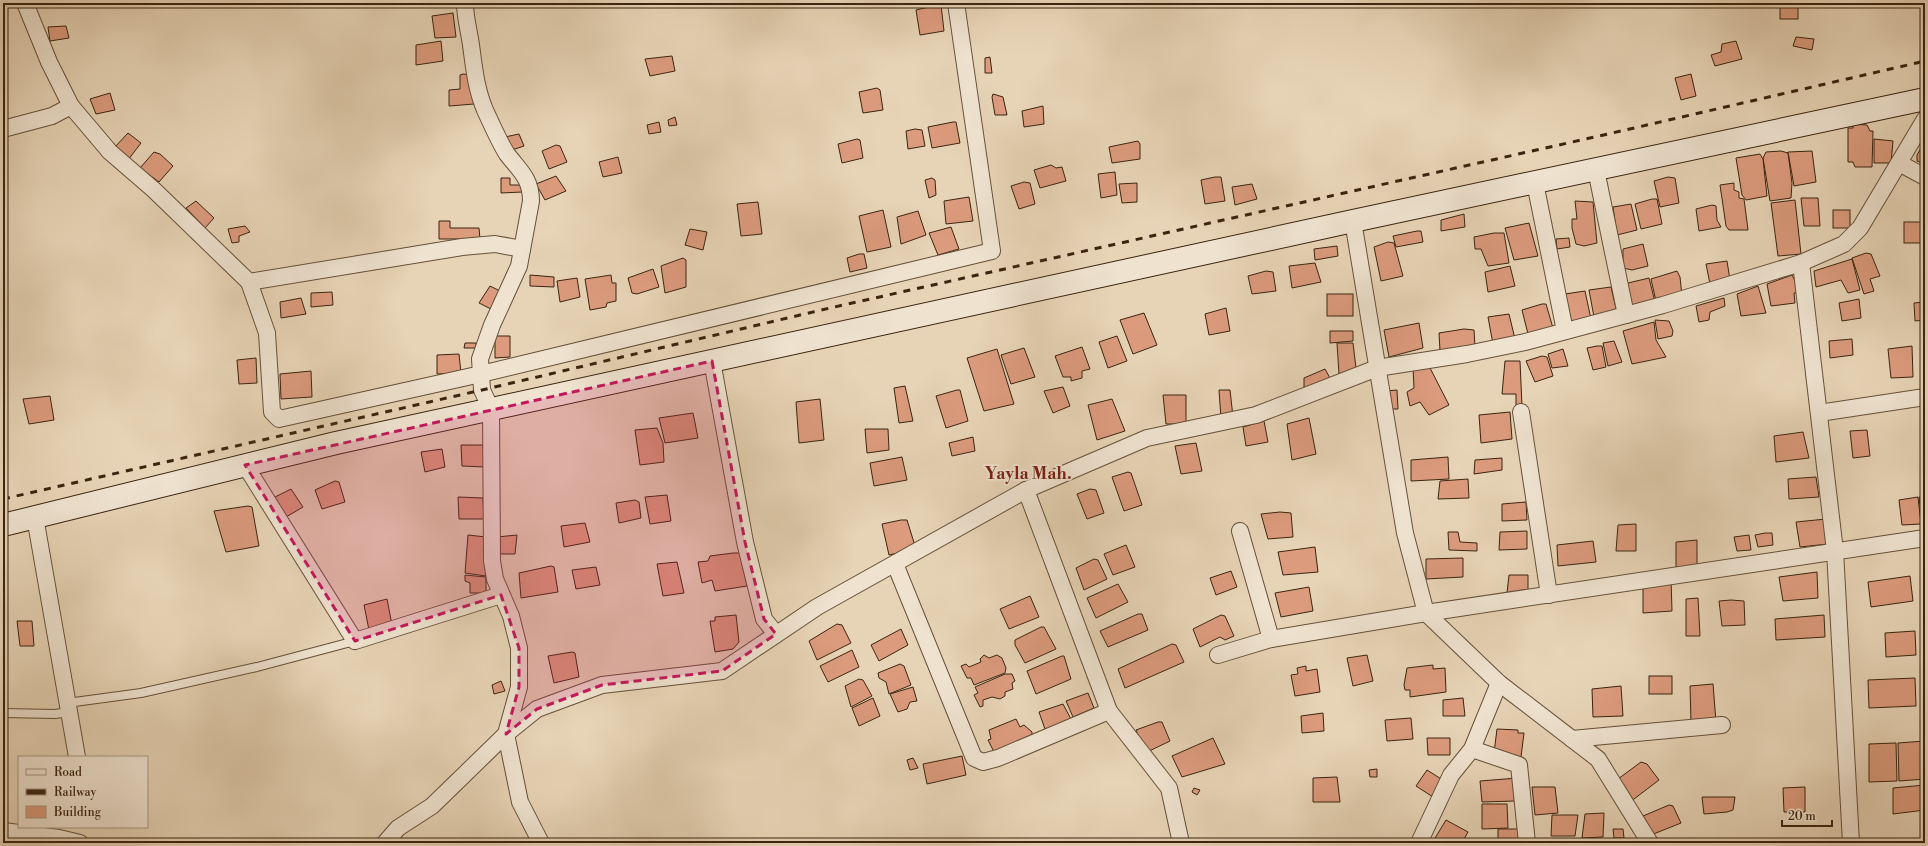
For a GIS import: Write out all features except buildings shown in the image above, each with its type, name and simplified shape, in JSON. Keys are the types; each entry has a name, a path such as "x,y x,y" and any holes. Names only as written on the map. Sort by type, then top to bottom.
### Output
{"street":[{"path":"25,3 49,62 71,106 110,152 154,190 249,282 267,332 272,412 279,419 481,374 992,250 956,3"},
{"path":"465,3 465,18 471,43 477,85 485,110 507,153 519,167 531,191 531,201 518,266 492,325 480,359 482,390 491,410 492,561 495,578 511,616 519,648 519,687 506,734 520,802 541,843"},
{"path":"3,525 336,443 1353,221 1925,100"},
{"path":"3,129 52,116 71,106"},
{"path":"385,843 398,828 432,806 506,734 537,709 602,685 722,671 817,607 1026,490 1147,438 1256,414 1377,368 1467,354 1525,342 1626,315 1801,263 1844,244 1860,228 1925,119"},
{"path":"1898,164 1925,177"},
{"path":"1596,170 1626,315"},
{"path":"1535,182 1565,331"},
{"path":"1353,221 1405,533 1426,613 1499,683 1598,759 1650,843"},
{"path":"249,282 462,247 495,244 522,249"},
{"path":"1801,263 1835,551 1851,843"},
{"path":"712,360 745,542 764,619 776,634"},
{"path":"1819,413 1925,397"},
{"path":"1521,412 1549,595"},
{"path":"245,465 355,641 501,595"},
{"path":"1026,490 1109,711 1170,788 1181,843"},
{"path":"35,517 77,756"},
{"path":"1240,531 1271,639"},
{"path":"1218,656 1271,639 1426,613 1925,538"},
{"path":"896,564 974,758 983,762 998,758 1109,711"},
{"path":"1419,843 1451,775 1472,749 1499,683"},
{"path":"1572,739 1722,725"},
{"path":"1472,749 1518,765 1527,843"},
{"path":"3,831 63,836 80,843"}],"lane":[{"path":"3,713 55,714 68,707 141,693 257,667 355,641"}],"highlighted area":[{"path":"712,361 745,542 764,619 776,634 722,671 602,685 537,709 506,734 519,687 519,648 501,595 355,641 245,465"}],"railway":[{"path":"3,499 482,390 830,308 1608,134 1925,61"}],"district":[{"name":"Yayla Mah.","path":"1028,474"}]}
